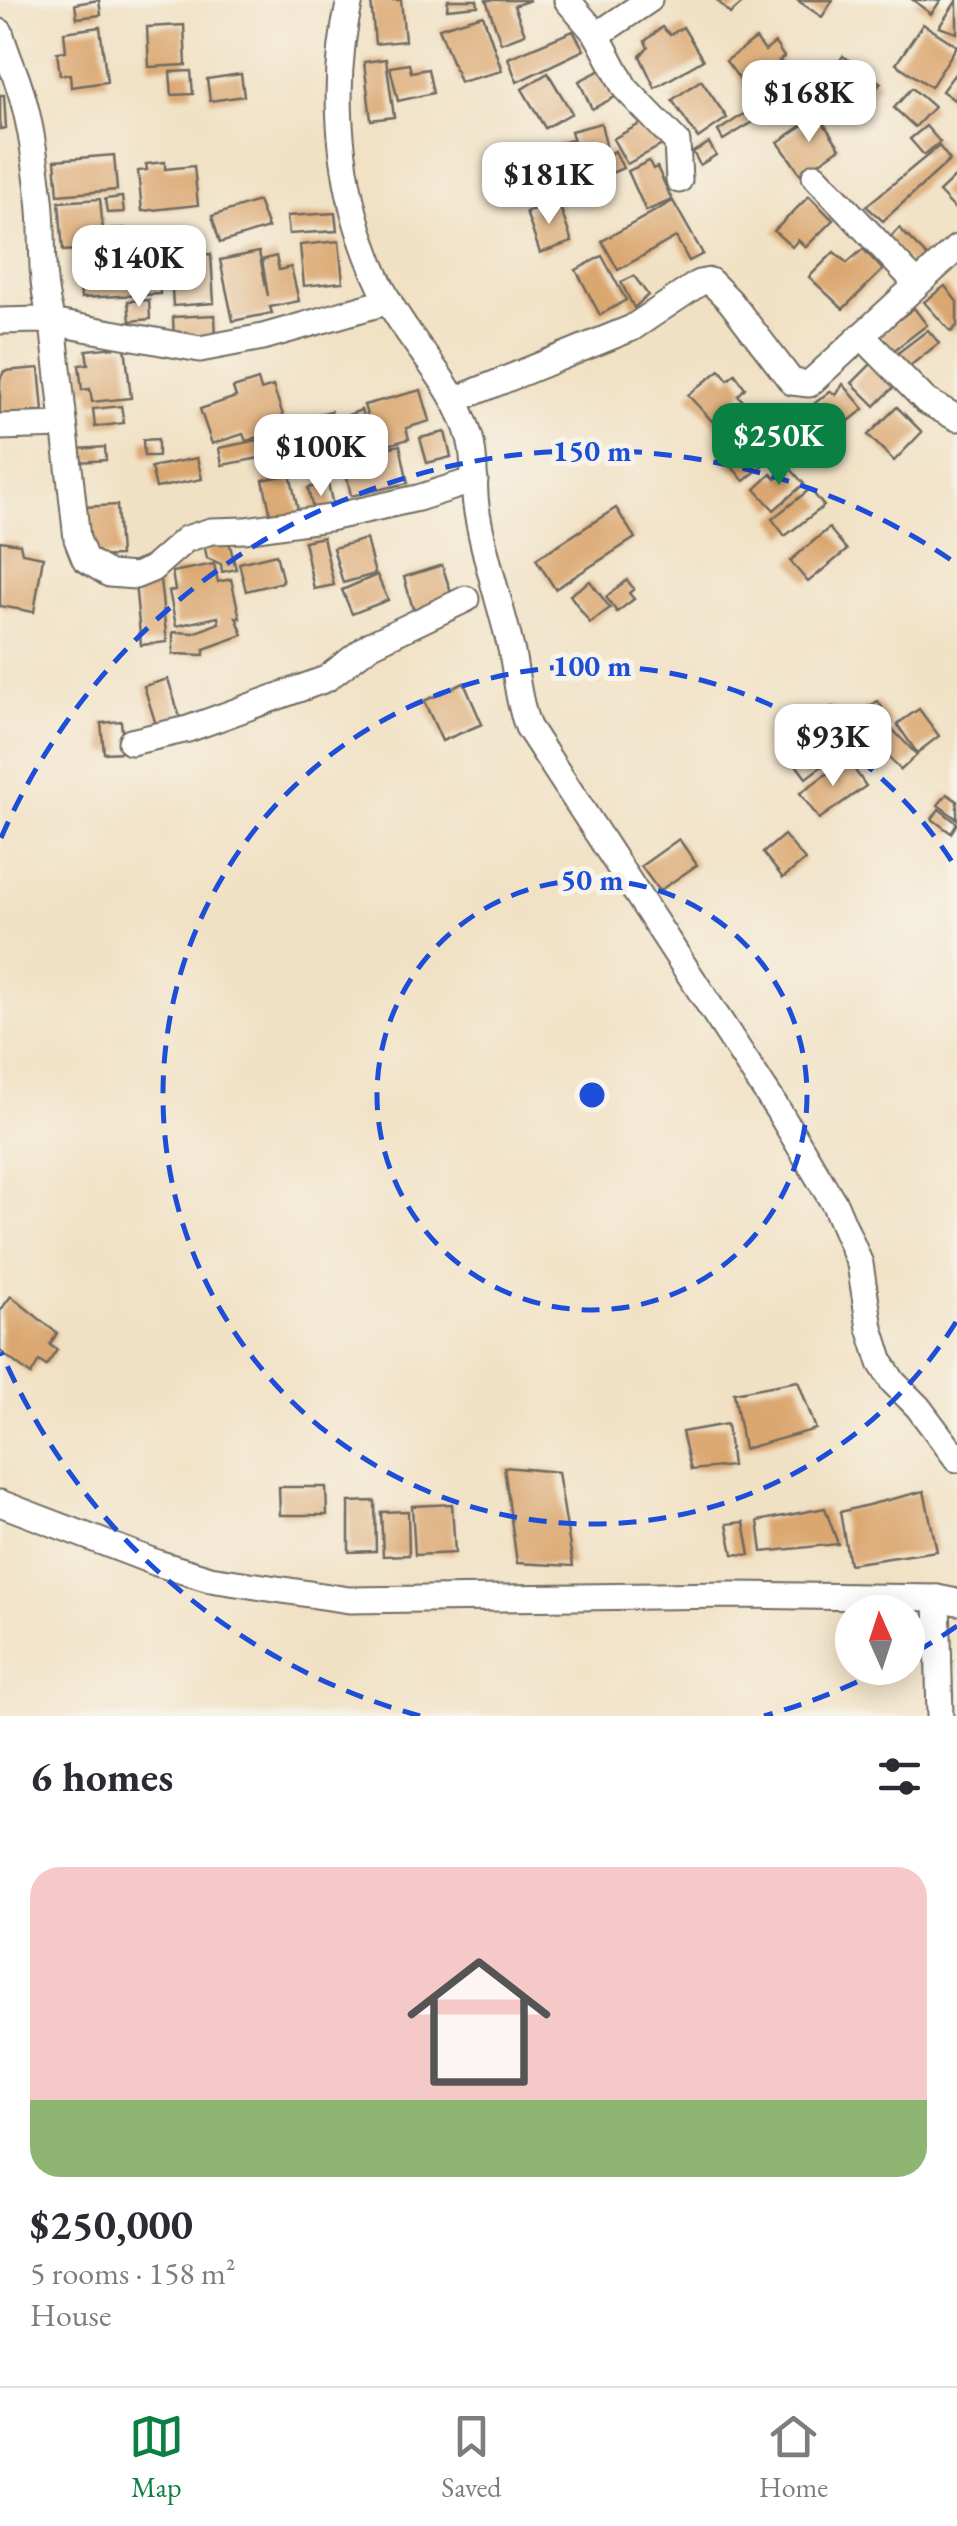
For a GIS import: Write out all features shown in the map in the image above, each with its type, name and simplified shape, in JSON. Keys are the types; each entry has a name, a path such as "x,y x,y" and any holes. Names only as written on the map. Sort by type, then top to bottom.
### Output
{"street":[{"path":"350,0 341,37 340,112 350,201 389,301 454,400 470,440 483,537 528,727 778,1110 835,1206 860,1264 870,1328 881,1363 957,1459"},
{"path":"567,0 597,35 625,88 677,142 679,180"},
{"path":"597,35 649,0"},
{"path":"0,32 22,97 34,156 42,216 43,288 53,323 77,539 85,559 109,574 135,576 152,568 186,539 211,531 329,518 418,498 474,480"},
{"path":"815,176 918,284"},
{"path":"454,400 632,328 704,282 714,285 730,300 792,382 802,386 817,379 957,248"},
{"path":"0,321 53,323 200,349 263,337 389,301"},
{"path":"862,336 926,401 957,418"},
{"path":"0,427 63,426"},
{"path":"131,742 188,729 326,679 370,644 466,599"},
{"path":"0,1502 157,1563 210,1579 348,1600 733,1595 947,1600 940,1716"}],"building":[{"path":"99,0 101,15 77,18 75,4"},
{"path":"371,0 401,0 405,41 375,44"},
{"path":"448,0 477,0 478,6 447,9"},
{"path":"486,0 530,0 514,6 525,34 501,43"},
{"path":"717,0 746,0 730,14"},
{"path":"797,0 833,0 822,17"},
{"path":"913,0 941,0 931,14"},
{"path":"957,0 957,33 939,27"},
{"path":"483,15 502,71 460,82 439,28"},
{"path":"923,24 957,46 931,87 896,64"},
{"path":"184,25 186,65 149,67 147,27"},
{"path":"100,27 107,82 71,87 70,74 60,75 57,52 66,51 64,32"},
{"path":"662,27 670,35 683,27 703,60 655,88 640,56 648,48 645,41"},
{"path":"573,31 584,50 517,82 508,58"},
{"path":"756,39 765,51 775,43 784,57 779,61 786,66 782,75 788,84 759,105 726,61"},
{"path":"843,56 881,83 862,104 826,80"},
{"path":"386,59 394,117 371,120 364,62"},
{"path":"409,64 411,72 428,69 433,93 398,101 390,67"},
{"path":"601,70 615,97 592,109 579,81"},
{"path":"191,71 193,94 172,95 170,72"},
{"path":"957,71 957,102 942,91"},
{"path":"548,73 572,113 545,128 522,89"},
{"path":"241,74 244,96 210,101 207,79"},
{"path":"701,80 727,118 698,138 672,100"},
{"path":"825,87 848,107 840,116 825,103 814,116 801,106 816,89 820,92"},
{"path":"912,88 934,107 915,127 894,108"},
{"path":"0,95 4,95 6,128 0,129"},
{"path":"747,112 753,122 723,140 718,131"},
{"path":"818,115 840,148 801,175 778,142"},
{"path":"649,119 664,144 627,164 613,139"},
{"path":"601,123 606,145 577,152 571,131"},
{"path":"926,126 940,142 924,155 910,139"},
{"path":"572,140 579,172 556,178 548,146"},
{"path":"709,143 716,155 700,165 693,152"},
{"path":"939,146 950,160 883,221 866,206"},
{"path":"615,151 623,168 595,180 588,163"},
{"path":"114,155 117,190 58,195 55,160"},
{"path":"649,161 653,169 657,167 672,200 646,211 628,171"},
{"path":"165,162 165,169 194,166 198,205 142,211 138,171 147,170 146,164"},
{"path":"957,175 957,211 939,192"},
{"path":"809,196 833,220 806,247 798,240 792,247 774,231"},
{"path":"122,197 124,212 107,213 105,199"},
{"path":"100,199 103,230 125,228 126,247 63,251 59,202"},
{"path":"258,201 268,228 220,243 212,216"},
{"path":"558,201 572,242 540,253 526,212"},
{"path":"673,201 703,254 689,261 676,237 618,270 602,241"},
{"path":"335,213 337,231 289,234 287,216"},
{"path":"899,228 928,257 915,269 887,241"},
{"path":"339,241 343,282 304,286 300,245"},
{"path":"863,249 883,270 843,309 809,277 834,252 847,263"},
{"path":"259,252 268,296 262,260 276,256 279,270 291,267 299,301 270,307 272,313 233,321 220,260"},
{"path":"118,253 118,262 158,259 160,294 81,298 78,256"},
{"path":"211,254 214,303 173,306 170,257"},
{"path":"602,256 626,300 600,315 576,270"},
{"path":"634,276 648,295 634,308 621,282"},
{"path":"945,286 957,302 957,326 951,332 924,302"},
{"path":"149,300 150,319 130,321 128,301"},
{"path":"914,308 927,325 893,351 880,334"},
{"path":"215,315 216,338 174,341 173,317"},
{"path":"928,330 939,343 906,369 895,355"},
{"path":"125,346 131,398 92,402 90,389 82,390 79,365 88,364 86,350"},
{"path":"874,361 896,385 875,406 852,383"},
{"path":"39,368 43,411 0,415 0,380 4,371"},
{"path":"720,370 728,380 735,374 745,388 738,396 753,411 724,434 688,395"},
{"path":"258,380 261,390 273,386 285,421 272,425 274,432 246,441 243,434 212,444 200,409 236,397 233,388"},
{"path":"843,384 864,409 825,440 809,420 821,411 815,403 830,391 836,395"},
{"path":"421,390 430,421 406,428 409,439 377,448 364,405"},
{"path":"121,406 124,423 95,427 93,409"},
{"path":"897,407 922,432 894,461 868,435"},
{"path":"361,410 371,437 348,446 338,419"},
{"path":"331,411 341,449 321,454 317,438 297,444 291,421"},
{"path":"756,422 780,451 744,481 720,453"},
{"path":"445,432 451,457 427,463 420,438"},
{"path":"158,439 158,456 144,456 143,440"},
{"path":"258,440 260,458 222,465 219,448"},
{"path":"286,443 289,463 269,465 266,445"},
{"path":"400,445 408,483 351,496 343,458"},
{"path":"105,447 106,460 79,462 78,449"},
{"path":"197,458 202,479 156,488 151,467"},
{"path":"789,467 804,484 774,510 755,489 771,474 776,479"},
{"path":"290,474 300,519 273,525 263,480"},
{"path":"328,483 334,511 314,515 308,488"},
{"path":"810,489 824,506 785,536 772,519"},
{"path":"117,505 120,556 86,557 84,507"},
{"path":"616,508 635,538 555,589 536,559"},
{"path":"829,528 847,550 808,582 790,561"},
{"path":"323,537 334,585 314,589 304,541"},
{"path":"228,538 236,569 222,572 221,564 207,558 204,544"},
{"path":"366,539 375,574 343,583 333,548"},
{"path":"0,541 20,544 22,553 43,557 34,612 0,606"},
{"path":"276,554 283,582 246,591 239,563"},
{"path":"214,564 218,582 231,579 240,618 236,617 243,635 204,649 204,655 173,654 173,632 194,633 219,623 218,617 176,626 169,591 175,590 172,572"},
{"path":"442,565 454,602 415,616 404,577"},
{"path":"377,575 388,600 352,614 342,590"},
{"path":"160,580 167,642 141,645 135,583"},
{"path":"627,580 634,589 629,593 634,599 617,612 606,597"},
{"path":"590,581 610,608 590,623 570,595"},
{"path":"168,679 181,721 157,728 144,686"},
{"path":"464,683 482,724 442,741 424,701"},
{"path":"878,701 892,723 862,741 853,725 866,717 862,711"},
{"path":"832,707 852,733 827,752 807,726"},
{"path":"919,709 939,736 917,753 897,724"},
{"path":"121,721 124,752 104,753 101,723"},
{"path":"800,727 826,763 806,778 779,742"},
{"path":"893,730 917,755 901,770 877,745"},
{"path":"847,759 866,786 819,819 800,793"},
{"path":"947,794 957,801 957,819 938,805"},
{"path":"939,809 957,823 951,833 932,819"},
{"path":"784,835 805,860 783,878 763,853"},
{"path":"679,839 697,865 659,891 641,866"},
{"path":"11,1296 57,1333 50,1345 57,1350 46,1366 39,1361 31,1375 0,1351 0,1311"},
{"path":"798,1381 816,1429 744,1449 734,1393"},
{"path":"727,1424 732,1466 691,1470 682,1432"},
{"path":"504,1467 558,1472 573,1566 517,1563"},
{"path":"279,1487 326,1487 327,1515 280,1515"},
{"path":"924,1491 937,1551 849,1564 840,1512"},
{"path":"375,1501 376,1551 349,1552 349,1502"},
{"path":"452,1504 455,1553 415,1555 412,1506"},
{"path":"825,1508 838,1544 762,1552 758,1521"},
{"path":"408,1511 409,1555 383,1556 381,1512"},
{"path":"744,1522 750,1555 733,1554 727,1524"}]}
